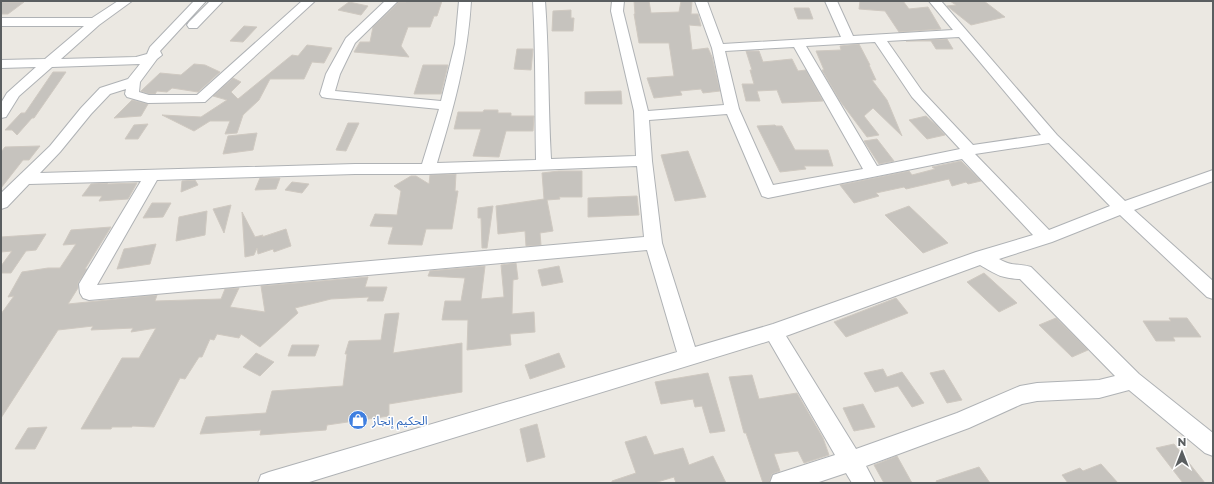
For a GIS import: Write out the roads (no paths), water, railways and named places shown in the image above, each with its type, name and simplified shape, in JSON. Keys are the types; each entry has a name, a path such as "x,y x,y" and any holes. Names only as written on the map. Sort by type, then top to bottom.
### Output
{"street":[{"path":"1,114 14,93 49,64 95,22 126,1"},
{"path":"200,1 154,50 152,57 133,82 132,94 148,99 200,99 309,1"},
{"path":"1,64 137,61 152,57 163,52 217,1"},
{"path":"392,1 350,41 333,74 327,94 447,106"},
{"path":"428,168 456,73 466,1"},
{"path":"540,1 542,51 541,95 544,164"},
{"path":"618,1 617,11 630,60 642,116 644,161 652,243 688,357"},
{"path":"701,1 718,48 732,109 768,192 968,152 1052,138"},
{"path":"831,1 848,39"},
{"path":"935,1 1052,138 1122,208 1213,292"},
{"path":"1,22 95,22"},
{"path":"718,48 963,33"},
{"path":"879,38 917,94 1046,238"},
{"path":"798,43 872,172"},
{"path":"1,203 26,179 105,91 133,82"},
{"path":"642,116 732,109"},
{"path":"26,179 152,176 355,168 428,168 644,161"},
{"path":"269,483 774,332 982,257 1046,238 1122,208 1213,175"},
{"path":"152,176 88,284 89,293 652,243"},
{"path":"982,257 1005,271 1024,272 1132,380 1213,446"},
{"path":"774,332 864,483"},
{"path":"781,483 851,461 962,421 1020,395 1037,392 1099,389 1132,380"}],"place":[{"name":"الحكيم إنجاز","path":"358,420"}]}
